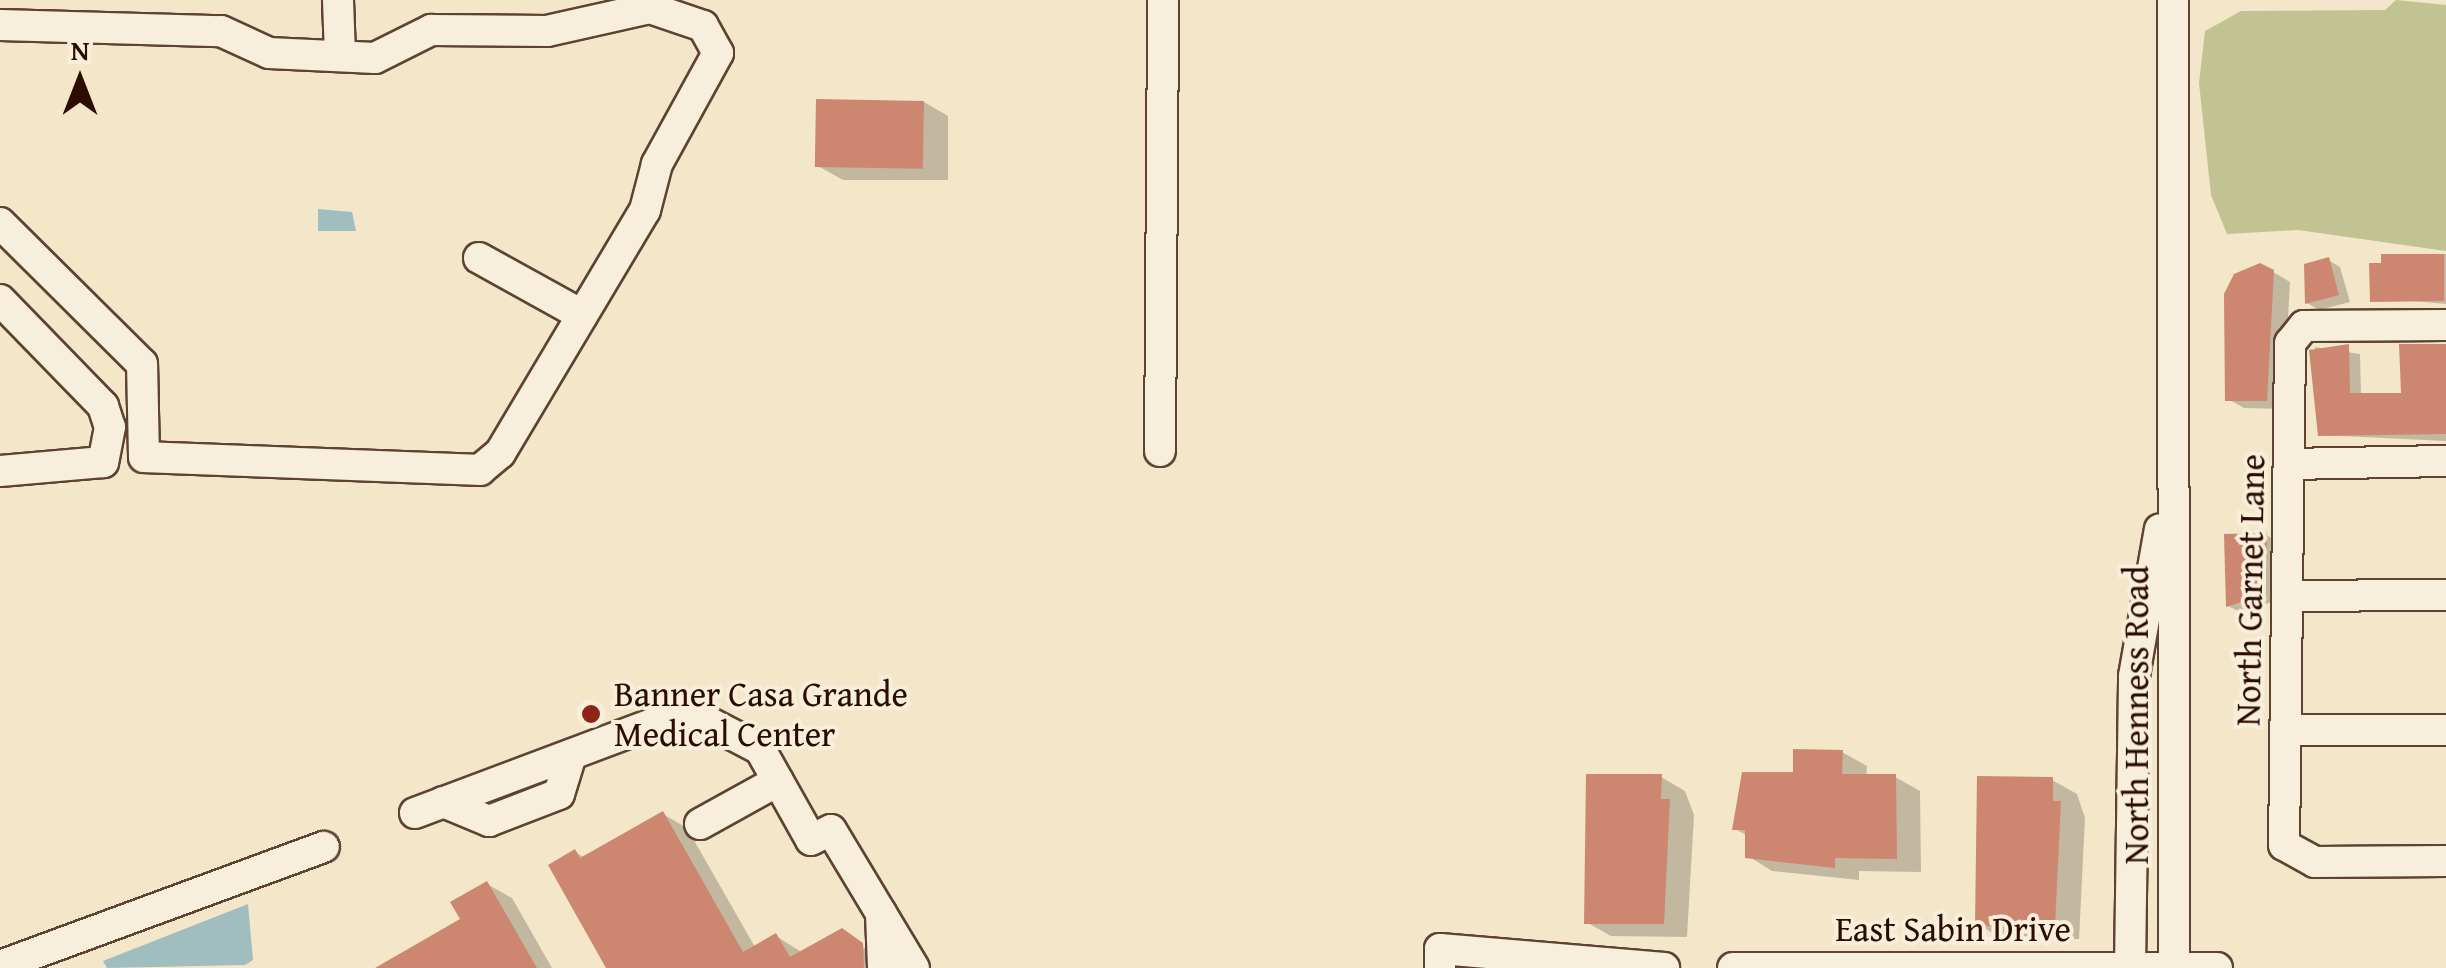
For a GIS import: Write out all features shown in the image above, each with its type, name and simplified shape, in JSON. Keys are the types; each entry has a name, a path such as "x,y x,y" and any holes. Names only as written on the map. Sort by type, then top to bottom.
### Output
{"street":[{"path":"338,0 340,54"},
{"path":"1160,452 1163,0"},
{"name":"North Henness Road","path":"2173,0 2174,967"},
{"path":"0,26 222,31 269,53 376,58 431,30 547,31 650,8 714,35 718,53 657,164 646,210 500,453 480,470 162,463 144,458 142,364 0,223"},
{"path":"479,258 582,316"},
{"path":"0,300 102,406 110,427 102,462 0,471"},
{"name":"North Garnet Lane","path":"2446,325 2304,326 2290,343 2284,845 2316,862 2446,862"},
{"name":"North Henness Road","path":"2130,967 2134,676 2171,462"},
{"path":"2289,464 2446,462"},
{"path":"2288,596 2446,596"},
{"path":"429,808 489,822 560,794 571,755 687,711 760,749 811,840 831,830 914,968"},
{"path":"2286,730 2446,730"},
{"path":"700,824 778,781"},
{"path":"0,966 324,847"},
{"path":"881,913 884,968"},
{"path":"1440,958 1664,968"},
{"name":"East Sabin Drive","path":"1733,968 2217,968"}],"green space":[{"path":"2396,0 2446,5 2446,251 2298,230 2227,234 2211,195 2199,83 2205,31 2241,11 2385,10"}],"water":[{"path":"318,209 352,212 356,231 318,231"},
{"path":"248,904 253,960 245,965 107,968 103,961"}],"building":[{"path":"816,99 924,101 923,169 815,167"},
{"path":"2381,254 2444,254 2444,301 2370,302 2369,263 2381,263"},
{"path":"2329,257 2339,295 2305,304 2304,264"},
{"path":"2260,263 2274,270 2267,401 2225,401 2224,294 2234,274"},
{"path":"2349,344 2350,393 2401,393 2399,344 2446,344 2446,434 2318,436 2309,350"},
{"path":"2267,533 2266,594 2226,607 2224,534"},
{"path":"1793,749 1843,750 1842,774 1896,774 1897,859 1835,858 1835,868 1745,858 1745,830 1732,830 1742,772 1793,772"},
{"path":"1586,774 1662,774 1661,799 1670,799 1664,924 1584,924"},
{"path":"1977,776 2053,777 2053,801 2061,801 2055,926 1975,926"},
{"path":"663,811 743,952 776,933 790,957 842,928 863,943 864,968 606,968 548,865 575,849 580,858"},
{"path":"487,881 537,968 375,968 460,919 450,902"}],"place":[{"name":"Banner Casa Grande Medical Center","path":"591,714"}]}
